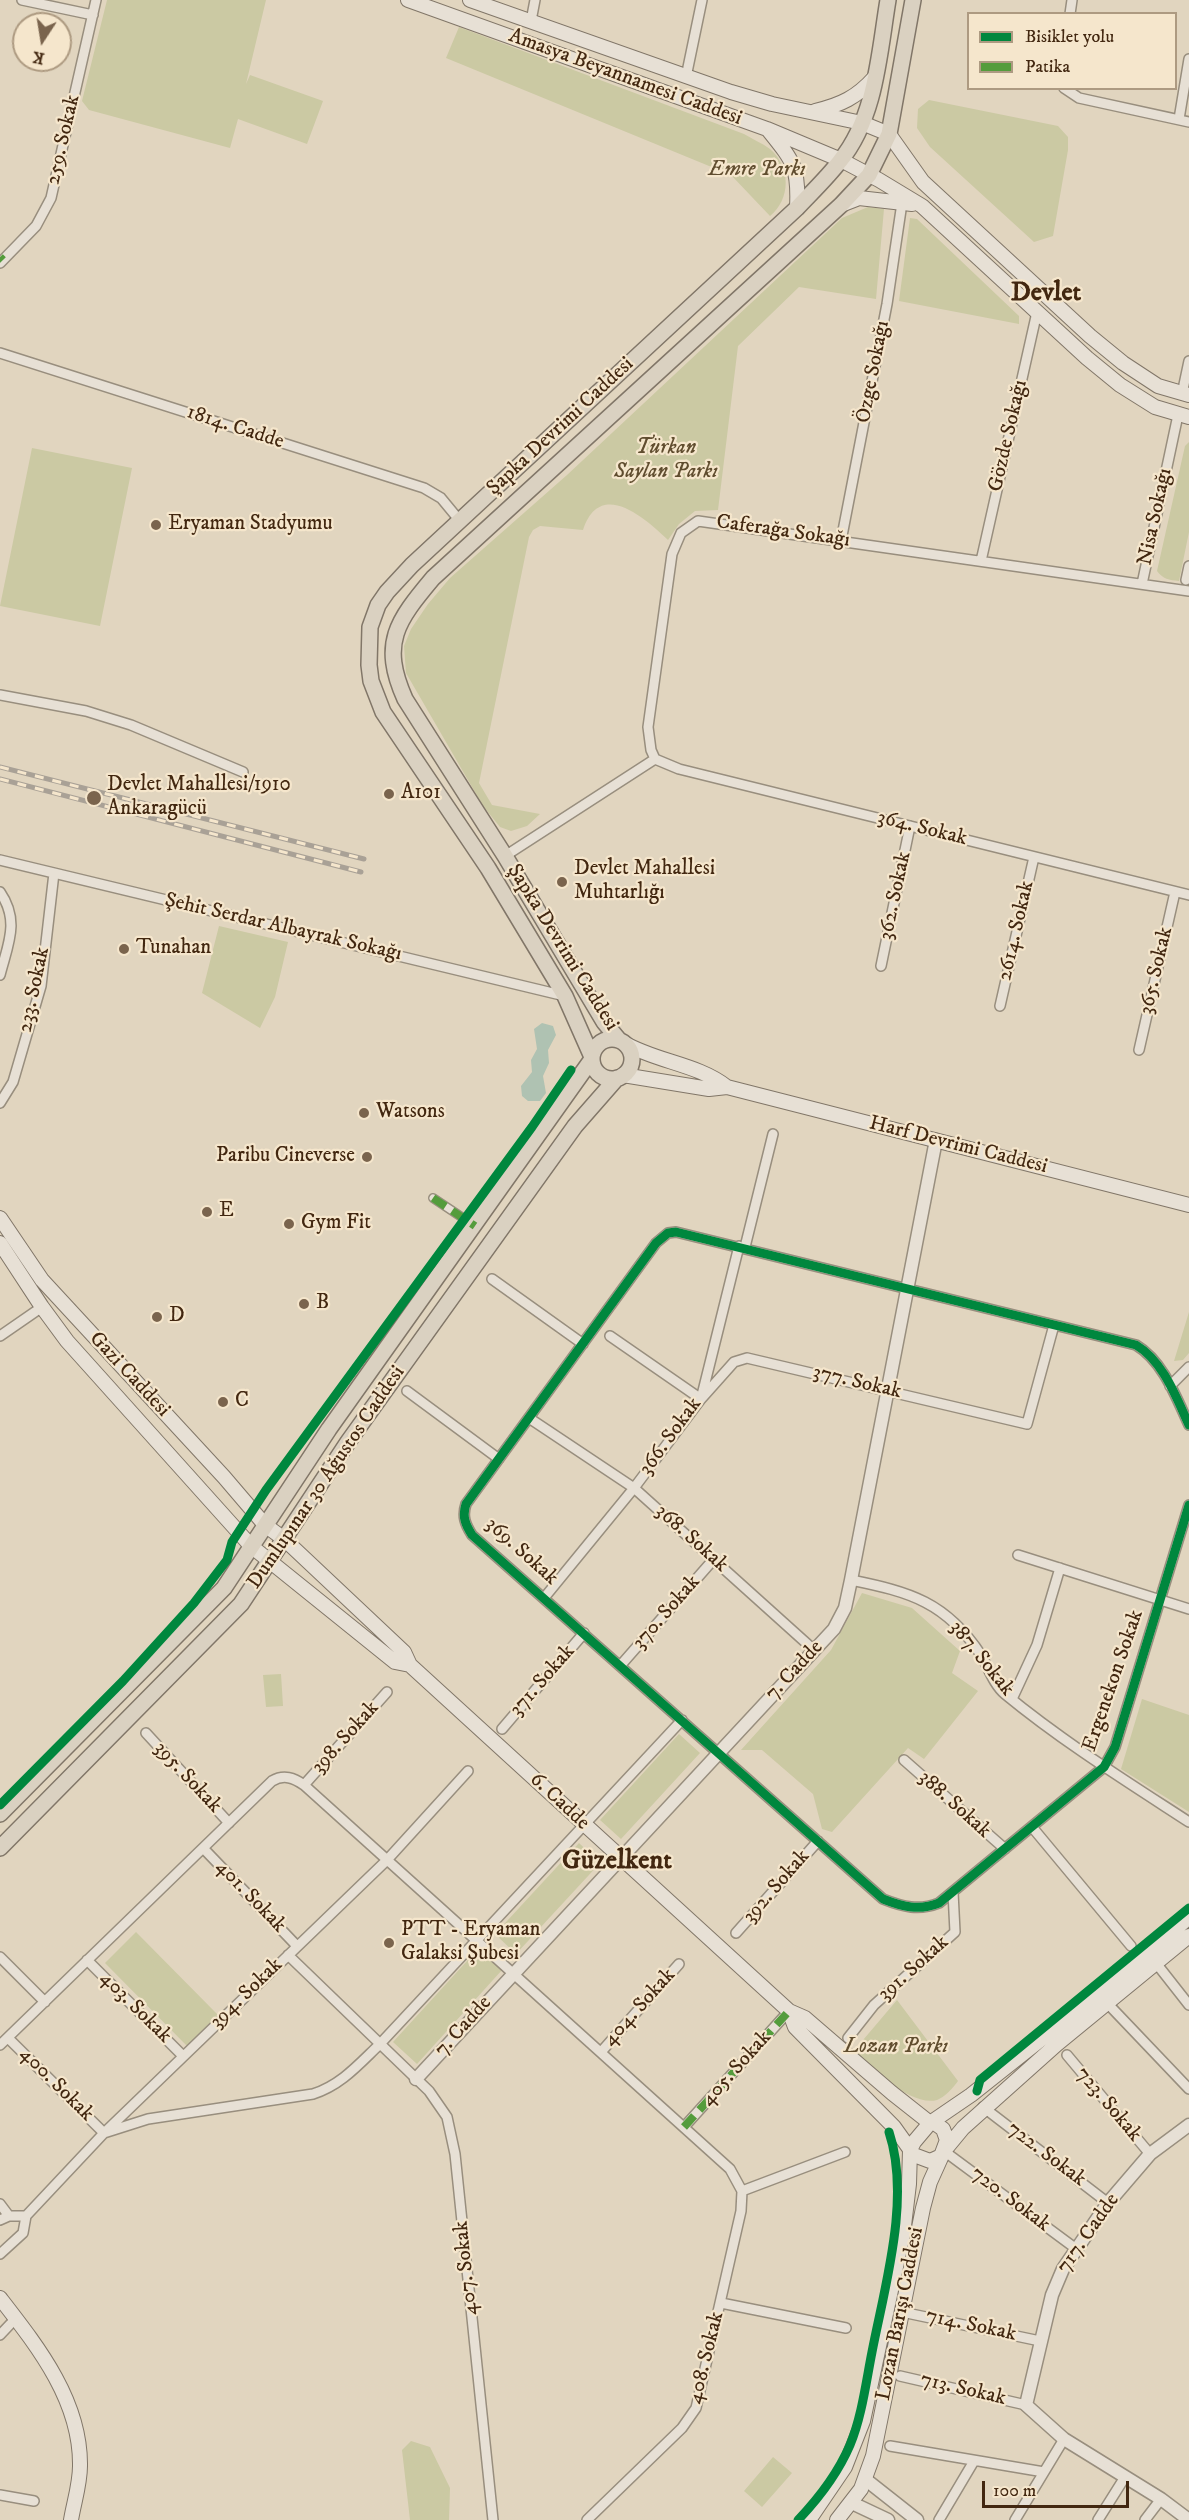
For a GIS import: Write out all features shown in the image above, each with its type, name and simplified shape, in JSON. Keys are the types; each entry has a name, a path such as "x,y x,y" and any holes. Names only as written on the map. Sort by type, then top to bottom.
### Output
{"main road":[{"name":"Amasya Beyannamesi Caddesi","path":"408,0 768,129 841,160 869,175 922,206 1120,385 1155,407 1183,416"},
{"name":"Amasya Beyannamesi Caddesi","path":"470,0 772,104 862,123 889,134"},
{"name":"Şapka Devrimi Caddesi","path":"592,1058 565,996 488,868 383,712 371,681 370,627 378,605 412,565 796,208 841,160 862,123 869,104 888,0"},
{"name":"Şapka Devrimi Caddesi","path":"622,1042 604,1022 505,856 405,699 394,676 393,643 407,610 433,578 841,205 869,175 889,134 913,0"},
{"path":"811,112 841,104 855,97 874,78"},
{"path":"768,129 789,156 796,171 796,208"},
{"path":"889,134 923,182 1090,336 1123,363 1158,386 1186,394 1183,416"},
{"path":"841,205 860,198 922,206"},
{"name":"Şapka Devrimi Caddesi","path":"488,868 505,856"},
{"path":"602,1042 622,1042 631,1053 632,1060 627,1071 620,1076 605,1077 599,1074 592,1058 597,1046 602,1042"},
{"name":"Harf Devrimi Caddesi","path":"622,1042 656,1059 712,1075 727,1087"},
{"name":"Dumlupınar 30 Ağustos Caddesi","path":"0,1814 224,1588 329,1429 592,1058"},
{"name":"Harf Devrimi Caddesi","path":"620,1076 709,1089 727,1087 1189,1205"},
{"name":"Dumlupınar 30 Ağustos Caddesi","path":"0,1848 241,1604 348,1442 575,1126 620,1076"},
{"name":"Gazi Caddesi","path":"0,1218 42,1280 216,1468 265,1525"},
{"name":"Gazi Caddesi","path":"0,1243 42,1308 68,1341 252,1546"},
{"path":"68,1341 84,1327"},
{"name":"6. Cadde","path":"265,1525 284,1539 404,1652 410,1665 789,2011 805,2018 930,2123"},
{"name":"6. Cadde","path":"252,1546 395,1662 410,1665"},
{"path":"930,2123 939,2125 946,2134 947,2140 944,2151 930,2161 919,2158 910,2150 930,2123 971,2095 1132,1967 1189,1917"},
{"name":"Lozan Barışı Caddesi","path":"837,2520 852,2503 865,2479 873,2456 922,2208 930,2182 944,2151 983,2107 1189,1936"},
{"name":"6. Cadde","path":"789,2011 795,2027 887,2119 910,2150"},
{"name":"Lozan Barışı Caddesi","path":"809,2520 845,2467 862,2421 903,2234 909,2184 910,2150"},
{"path":"0,2298 60,2384 75,2426 80,2467 71,2520"},
{"path":"845,2467 865,2479"},
{"path":"832,2488 852,2503"}],"street":[{"path":"22,0 93,15"},
{"name":"259. Sokak","path":"1,260 36,226 51,198 96,0"},
{"path":"531,21 535,0"},
{"path":"686,76 702,0"},
{"path":"1179,119 1189,59"},
{"path":"1066,90 1079,98 1189,122"},
{"name":"Özge Sokağı","path":"841,540 887,304 902,203"},
{"name":"Gözde Sokağı","path":"981,561 1037,312"},
{"name":"1814. Cadde","path":"0,353 424,488 441,498 460,520"},
{"path":"1186,394 1189,361"},
{"name":"Nisa Sokağı","path":"1142,584 1183,416"},
{"name":"Caferağa Sokağı","path":"655,759 651,750 648,727 672,554 681,533 692,524 706,521 1189,591"},
{"path":"1186,580 1189,566"},
{"path":"0,695 87,711 131,725 243,772"},
{"path":"505,856 655,759"},
{"name":"364. Sokak","path":"655,759 679,768 1189,896"},
{"name":"362. Sokak","path":"881,966 910,826"},
{"name":"2614. Sokak","path":"1000,1006 1034,857"},
{"name":"Şehit Serdar Albayrak Sokağı","path":"0,860 565,996"},
{"name":"233. Sokak","path":"0,1103 13,1082 41,986 54,873"},
{"path":"0,892 7,902 12,918 11,934 0,975"},
{"name":"365. Sokak","path":"1139,1050 1175,892"},
{"name":"366. Sokak","path":"544,1599 634,1488 701,1399 773,1134"},
{"name":"7. Cadde","path":"416,2079 834,1629 844,1608 851,1580 936,1140"},
{"path":"434,1198 475,1226"},
{"name":"369. Sokak","path":"909,1289 683,1232 668,1233 662,1237 466,1504 464,1520 472,1534 883,1899 912,1908 926,1908 939,1904"},
{"path":"492,1279 583,1344"},
{"path":"909,1289 1136,1345 1146,1351 1170,1386 1189,1425"},
{"path":"0,1336 42,1308"},
{"name":"377. Sokak","path":"701,1399 734,1362 747,1358 1027,1424 1054,1325"},
{"path":"610,1336 701,1399"},
{"path":"1170,1386 1189,1367"},
{"path":"407,1391 499,1459"},
{"name":"368. Sokak","path":"529,1418 634,1488 814,1650"},
{"name":"Ergenekon Sokak","path":"939,1904 1104,1767 1115,1746 1189,1505"},
{"path":"1018,1556 1189,1609"},
{"name":"370. Sokak","path":"620,1666 713,1560"},
{"path":"1012,1699 1037,1645 1060,1568"},
{"name":"387. Sokak","path":"851,1580 899,1590 935,1606 961,1628 981,1655 1002,1692 1104,1767 1189,1822"},
{"name":"371. Sokak","path":"502,1729 584,1633"},
{"name":"398. Sokak","path":"304,1785 387,1692"},
{"path":"104,2133 148,2119 323,2091 349,2075 682,1720"},
{"name":"395. Sokak","path":"146,1733 229,1823"},
{"name":"388. Sokak","path":"904,1760 1005,1849"},
{"name":"394. Sokak","path":"0,2254 23,2233 26,2216 104,2133 387,1860 468,1771"},
{"path":"0,2045 229,1823 278,1778 289,1777 304,1785 730,2169 742,2191 845,2152"},
{"path":"1032,1827 1131,1946"},
{"name":"392. Sokak","path":"736,1933 818,1841"},
{"name":"401. Sokak","path":"203,1848 297,1946"},
{"name":"391. Sokak","path":"848,2038 874,2005 955,1932 953,1892"},
{"name":"401. Sokak","path":"288,1955 379,2045"},
{"path":"0,1957 45,2002"},
{"name":"403. Sokak","path":"87,1960 183,2056"},
{"path":"1156,1963 1189,2005"},
{"name":"404. Sokak","path":"601,2052 679,1964"},
{"path":"1108,2004 1189,2090"},
{"name":"405. Sokak","path":"684,2127 789,2011"},
{"name":"400. Sokak","path":"8,2038 104,2133"},
{"name":"407. Sokak","path":"379,2045 416,2079 443,2109 453,2138 493,2520"},
{"name":"723. Sokak","path":"1067,2055 1150,2154"},
{"name":"722. Sokak","path":"983,2107 1108,2202"},
{"name":"717. Cadde","path":"1026,2405 1056,2282 1075,2248 1108,2202 1150,2154 1189,2125"},
{"name":"720. Sokak","path":"944,2151 1075,2248"},
{"name":"408. Sokak","path":"587,2520 682,2428 696,2408 741,2211 742,2191"},
{"path":"0,2204 4,2218 26,2216"},
{"path":"721,2303 846,2328"},
{"name":"714. Sokak","path":"902,2312 1040,2341"},
{"path":"0,2335 16,2318"},
{"name":"713. Sokak","path":"900,2376 1026,2405"},
{"path":"1026,2405 1064,2439 1161,2499 1189,2520"},
{"path":"1015,2520 1064,2439"},
{"path":"890,2446 1044,2472"},
{"path":"939,2520 974,2461"},
{"path":"1098,2520 1125,2477"},
{"path":"865,2479 917,2520"},
{"path":"0,2495 34,2501"},
{"path":"1146,2520 1161,2499"},
{"path":"852,2503 888,2520"}],"green space":[{"path":"107,0 266,0 246,84 250,75 323,101 307,144 238,119 230,148 89,110 82,101"},
{"name":"Emre Parkı","path":"459,27 744,134 770,149 777,156 785,174 786,183 782,201 770,216 731,175 446,58"},
{"path":"929,100 1058,126 1068,137 1068,150 1053,236 1034,242 930,147 917,128 918,109"},
{"name":"Türkan Saylan Parkı","path":"868,207 884,209 876,299 799,287 738,346 718,510 695,511 679,524 668,540 635,513 623,507 611,505 600,507 591,515 583,530 540,526 533,530 529,537 479,783 492,805 540,814 527,826 511,831 500,827 483,806 406,673 404,646 411,629 450,578 567,475 842,218"},
{"path":"910,218 917,219 1019,316 1019,324 899,301"},
{"path":"1189,442 1189,532 1179,581 1166,579 1157,571 1185,446"},
{"path":"32,448 132,468 100,626 0,606"},
{"path":"219,926 288,942 275,997 260,1028 202,993"},
{"path":"1189,1312 1189,1353 1183,1360 1174,1361"},
{"path":"862,1593 912,1608 960,1651 952,1673 978,1691 924,1759 908,1748 832,1832 822,1829 813,1794 762,1750 741,1750 831,1650"},
{"path":"281,1674 283,1706 266,1707 263,1675"},
{"path":"1142,1699 1189,1715 1189,1812 1121,1769"},
{"path":"679,1734 700,1753 621,1839 600,1820"},
{"path":"579,1843 600,1863 516,1954 495,1934"},
{"path":"136,1932 218,2015 187,2046 105,1963"},
{"path":"478,1949 502,1970 417,2064 393,2042"},
{"name":"Lozan Parkı","path":"897,2000 958,2081 949,2092 937,2100 927,2101 904,2092 852,2053"},
{"path":"411,2441 430,2447 450,2488 449,2520 410,2520 402,2450"},
{"path":"773,2457 792,2473 762,2507 744,2491"}],"shaded area":[{"path":"542,1023 553,1026 556,1035 548,1050 549,1063 543,1076 546,1093 540,1101 528,1101 522,1096 521,1086 532,1072 531,1060 537,1049 534,1029"}],"railway":[{"path":"0,767 364,859"},
{"path":"0,779 361,872"}],"marked path":[{"path":"0,257 3,260"},
{"path":"433,1198 475,1226"},
{"path":"684,2127 789,2011"}],"cycle path":[{"path":"0,1805 123,1681 194,1603 227,1560 232,1542 266,1490 532,1127 571,1070"},
{"path":"1189,1425 1161,1370 1154,1360 1136,1345 676,1232 668,1233 656,1243 466,1504 464,1516 472,1535 883,1899 904,1906 925,1907 939,1903 1104,1767 1115,1747 1189,1505"},
{"path":"977,2091 980,2080 1189,1908"},
{"path":"798,2520 821,2494 840,2465 850,2445 861,2411 889,2270 897,2213 895,2158 889,2132"}],"place":[{"name":"Eryaman Stadyumu","path":"156,525"},
{"name":"A101","path":"389,794"},
{"name":"Devlet Mahallesi/1910 Ankaragücü","path":"94,798"},
{"name":"Devlet Mahallesi Muhtarlığı","path":"562,882"},
{"name":"Tunahan","path":"124,949"},
{"name":"Watsons","path":"364,1113"},
{"name":"Paribu Cineverse","path":"367,1157"},
{"name":"E","path":"207,1212"},
{"name":"Gym Fit","path":"289,1224"},
{"name":"B","path":"304,1304"},
{"name":"D","path":"157,1317"},
{"name":"C","path":"223,1402"},
{"name":"PTT - Eryaman Galaksi Şubesi","path":"389,1943"}],"district":[{"name":"Devlet","path":"1046,294"},
{"name":"Güzelkent","path":"617,1862"}]}
